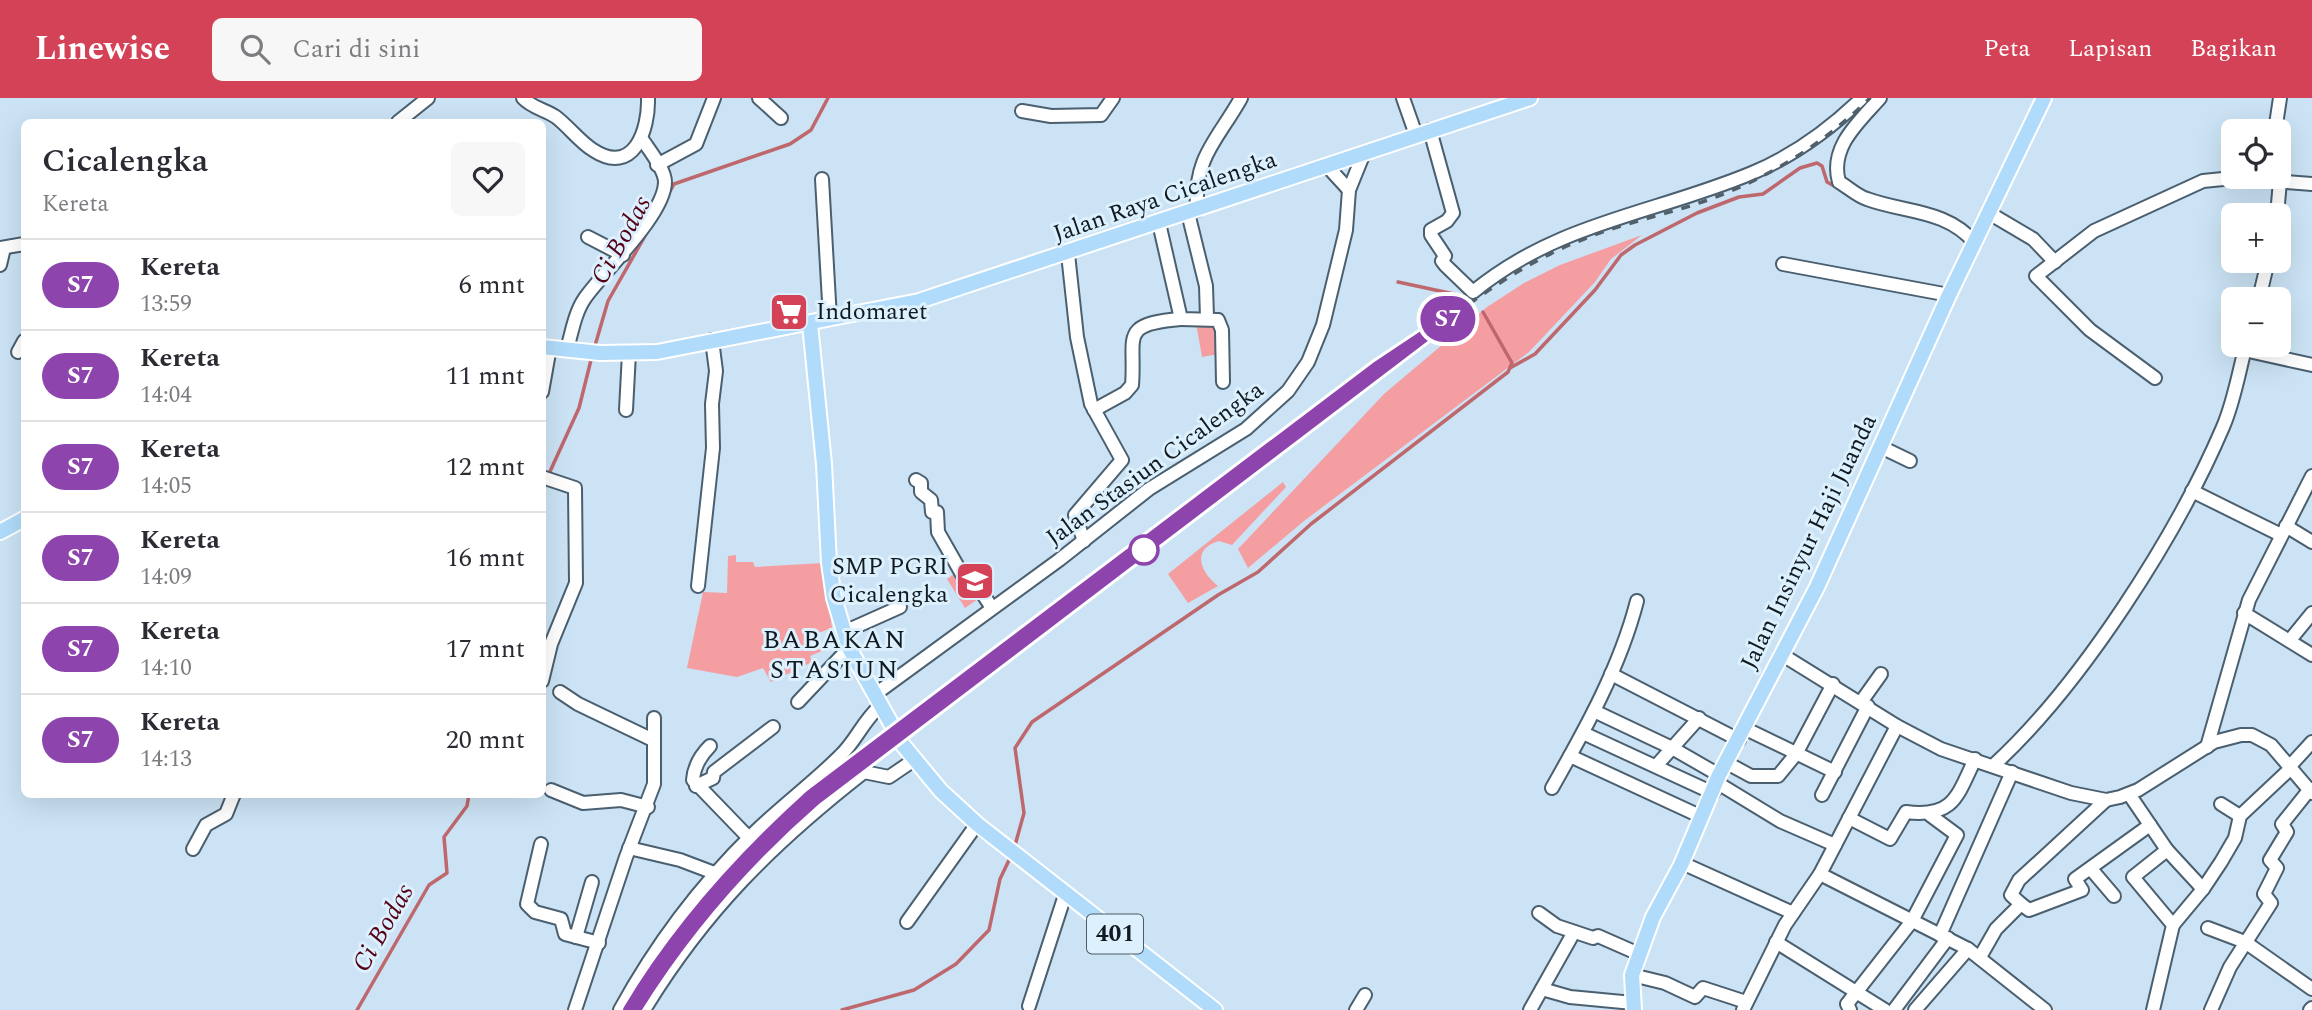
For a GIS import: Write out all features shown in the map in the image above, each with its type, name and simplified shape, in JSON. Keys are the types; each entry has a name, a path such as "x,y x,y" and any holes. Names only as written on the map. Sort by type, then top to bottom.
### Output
{"main road":[{"name":"Jalan Raya Cicalengka","path":"546,347 600,353 657,352 919,301 1068,254 1505,102 1530,98"},
{"name":"Jalan Insinyur Haji Juanda","path":"1633,1006 1632,975 1653,917 1682,863 1719,778 1817,587 1949,295 2044,98"},
{"name":"401","path":"810,324 824,464 829,563 849,648 877,701 914,760 977,824 1214,1010"},
{"path":"0,532 21,521"}],"street":[{"path":"402,119 428,98"},
{"path":"523,98 554,115 597,153 625,155 636,148 642,139 648,118 648,98"},
{"path":"657,165 696,144 714,98"},
{"path":"759,98 781,118"},
{"path":"1022,111 1051,116 1101,116 1113,98"},
{"path":"1207,318 1206,286 1193,211 1197,176 1206,152 1241,98"},
{"path":"1403,98 1423,132 1453,213 1447,221 1432,230 1431,235 1445,256 1442,261 1444,265 1473,292 1506,266 1561,238 1740,177 1782,159 1823,132 1846,104 1862,98"},
{"path":"1880,98 1841,145 1836,167 1839,182 1859,193 1962,227 1975,243"},
{"path":"2277,119 2280,98"},
{"path":"571,349 579,308 623,255 646,222 664,188 664,177 642,139"},
{"name":"Jalan Stasiun Cicalengka","path":"620,1010 649,958 717,874 749,838 843,754 877,701 992,608 1084,541 1149,489 1245,429 1297,379 1308,362 1333,292 1346,230 1349,190 1364,153"},
{"path":"1326,166 1349,190"},
{"path":"822,179 830,320"},
{"path":"2155,378 2090,330 2036,276 2094,231 2203,181 2221,180"},
{"path":"2291,182 2312,184"},
{"path":"1989,213 2033,239 2055,262"},
{"path":"1158,223 1181,319"},
{"path":"588,237 623,255"},
{"path":"0,265 2,248 21,245"},
{"path":"1068,254 1077,337 1094,410 1122,460 1075,515 1084,541"},
{"path":"1783,264 1949,295"},
{"path":"1094,410 1125,393 1132,386 1130,343 1134,335 1154,321 1207,318 1218,320 1222,330 1223,382"},
{"path":"698,586 713,448 712,404 716,371 712,340"},
{"path":"626,410 629,354"},
{"path":"1994,765 2028,733 2115,619 2192,491 2225,425 2242,357"},
{"path":"2282,357 2312,365"},
{"path":"1881,447 1910,461"},
{"path":"2207,747 2244,613 2255,584 2312,475"},
{"path":"546,478 568,483 575,488 577,497 573,537 576,583 551,644 546,665"},
{"path":"916,480 921,483 921,492 931,500 932,512 937,512 939,532 967,583 975,582 992,608"},
{"path":"2192,491 2312,542"},
{"path":"1552,788 1583,733 1611,674 1629,633 1637,601"},
{"path":"844,632 900,607"},
{"path":"2244,613 2312,655"},
{"path":"2290,640 2312,613"},
{"path":"798,702 849,648"},
{"path":"1781,654 1897,726 1941,749 2071,793 2106,800 2129,794 2227,736 2252,735 2271,745 2311,791 2282,824 2287,832 2270,860 2276,869 2264,895 2271,903 2225,976 2211,1010"},
{"path":"1611,674 1699,718 1796,754 1835,772"},
{"path":"1822,795 1881,674"},
{"path":"1583,733 1656,766 1719,778 1747,775 1774,777 1782,774 1796,754 1833,684"},
{"path":"560,692 653,740"},
{"path":"1594,711 1672,748 1780,821 1835,845"},
{"path":"575,1010 629,848 648,807 656,763 653,718"},
{"path":"1656,766 1699,718"},
{"path":"1632,975 1665,983 1695,997 1703,988 1744,1006 1776,942 1820,874 1897,726"},
{"path":"696,786 713,778 714,772 773,727"},
{"path":"2153,1010 2173,925 2203,889 2235,838 2241,817 2312,742"},
{"path":"710,746 701,755 694,770 696,786 749,838"},
{"path":"1570,756 1702,817"},
{"path":"1930,815 1954,800 1975,759"},
{"path":"644,1010 710,914 774,847 864,772 889,777 914,760"},
{"path":"1894,1010 1944,936 2012,772"},
{"path":"551,790 583,803 621,800 648,807"},
{"path":"2129,794 2167,850 2203,889"},
{"path":"193,849 206,825 226,814 232,798"},
{"path":"2106,800 2019,880 2011,895 2029,909 2074,895 2082,890 2075,879 2150,825"},
{"path":"2221,804 2241,817"},
{"path":"1849,818 1887,839 1894,836 1906,812 1930,815 1957,835 1912,920 1847,1004 1850,1010"},
{"path":"908,922 977,824"},
{"path":"541,844 527,904 535,912 561,919 563,933 599,943"},
{"path":"629,848 680,860 717,874"},
{"path":"2167,850 2133,877 2173,925"},
{"path":"1682,863 1793,913"},
{"path":"2091,869 2114,896"},
{"path":"1820,874 1968,949 2045,1010"},
{"path":"576,937 592,883"},
{"path":"1029,1006 1065,894"},
{"path":"1980,957 1996,929 2021,904"},
{"path":"1539,913 1557,926 1593,938 1598,936 1639,954"},
{"path":"2208,928 2245,942 2312,989"},
{"path":"1530,1010 1574,932"},
{"path":"1776,942 1857,990 1885,1010"},
{"path":"1914,1010 1968,949"},
{"path":"1542,989 1570,997 1633,1006"},
{"path":"1356,1010 1365,995"}],"shaded area":[{"path":"1642,235 1611,259 1595,282 1529,352 1304,521 1248,568 1238,549 1384,394 1487,307 1524,283 1560,265"},
{"path":"1214,321 1219,354 1202,357 1196,323"},
{"path":"1283,482 1286,487 1232,545 1219,541 1204,549 1201,561 1203,568 1218,586 1188,603 1168,574"},
{"path":"736,555 736,562 753,562 755,567 824,563 832,628 818,633 822,651 810,656 812,662 771,682 763,668 737,677 687,668 703,592 727,593 728,556"},
{"path":"963,568 981,597 965,608 947,579"}],"waterway":[{"name":"Ci Bodas","path":"668,195 674,184 790,144 811,130 828,98"},
{"path":"1510,368 1535,354 1595,290 1621,255 1635,245 1697,213 1739,197 1763,194 1800,168 1817,163 1822,166 1827,182 1836,187"},
{"name":"Ci Bodas","path":"594,349 608,301 649,229"},
{"path":"1398,282 1468,297"},
{"path":"1014,849 1024,813 1015,748 1032,722 1218,595 1258,572 1311,524 1508,372 1512,363 1483,312"},
{"name":"Ci Bodas","path":"546,480 579,408 592,356"},
{"name":"Ci Bodas","path":"357,1010 429,885 447,873 444,837 467,806 468,798"},
{"path":"842,1010 914,990 956,964 989,930 1000,879 1011,856"}],"railway":[{"path":"636,1010 675,952 718,898 765,847 816,800 1451,317 1483,294 1548,255 1610,229 1690,206 1764,176 1830,133 1870,98"}],"train":[{"name":"S7","path":"628,1010 670,948 715,890 759,841 810,795 1376,367 1451,317 816,800 761,850 733,880 699,920 636,1010"}],"place":[{"name":"Indomaret","path":"789,312"},
{"name":"SMP PGRI Cicalengka","path":"975,581"}],"district":[{"name":"BABAKAN STASIUN","path":"835,655"}]}
